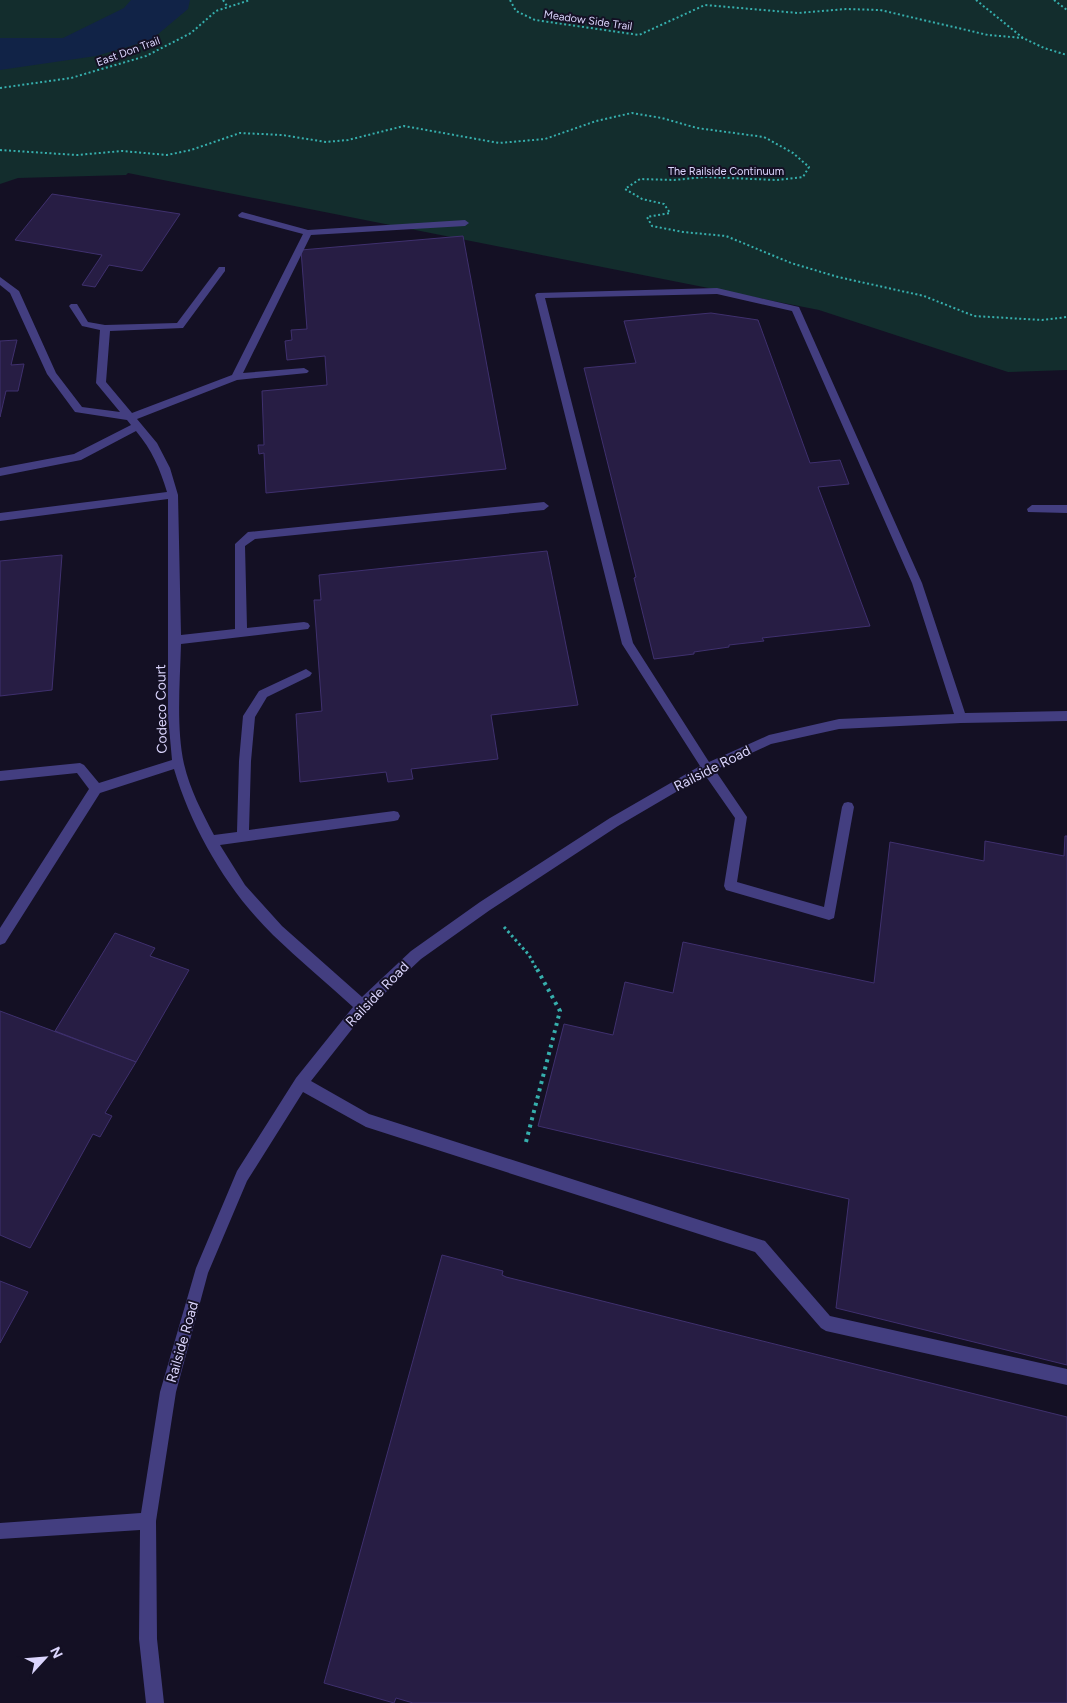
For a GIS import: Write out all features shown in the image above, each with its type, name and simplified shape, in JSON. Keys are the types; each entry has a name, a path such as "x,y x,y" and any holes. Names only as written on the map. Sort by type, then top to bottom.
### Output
{"street":[{"path":"242,215 308,234 464,223"},
{"path":"236,377 308,234"},
{"path":"74,306 85,324 105,328 180,326 222,269"},
{"path":"0,280 14,291 52,374 80,410 135,422"},
{"path":"848,807 829,914 730,886 741,817 707,768 628,644 540,295 717,291 796,309 917,583 961,718"},
{"name":"Codeco Court","path":"105,328 101,384 152,443 173,495 174,716 178,762 189,799 211,842 241,889 277,930 362,1006"},
{"path":"0,472 78,457 135,422 236,377 304,370"},
{"path":"0,517 173,495"},
{"path":"241,633 240,544 252,535 544,506"},
{"path":"1032,509 1067,509"},
{"path":"175,640 304,626"},
{"path":"244,836 245,760 249,716 263,694 306,674"},
{"name":"Railside Road","path":"154,1703 148,1639 148,1522 168,1392 201,1273 242,1176 301,1082 362,1006 416,955 485,906 614,822 707,768 769,740 838,724 961,718 1067,716"},
{"path":"0,939 96,789 178,762"},
{"path":"0,776 80,768 96,789"},
{"path":"211,842 394,816"},
{"path":"301,1082 366,1120 760,1246 826,1323 1067,1378"},
{"path":"0,1531 148,1522"}],"path":[{"path":"223,0 227,6"},
{"name":"East Don Trail","path":"0,88 71,78 146,56 191,33 216,11 250,0"},
{"name":"Meadow Side Trail","path":"510,0 512,7 519,14 535,20 640,35 705,5 798,12 846,9 880,10 988,35 1023,38"},
{"path":"976,0 1023,38 1044,48 1067,55"},
{"path":"1054,0 1067,10"},
{"name":"The Railside Continuum","path":"0,150 77,155 122,150 167,154 191,150 240,133 282,135 326,142 348,140 404,126 499,143 545,138 596,121 632,113 662,118 705,130 764,137 793,153 809,167 803,177 777,180 705,177 674,180 640,179 625,189 642,199 664,204 670,213 647,217 652,226 683,232 726,236 792,262 838,277 924,296 974,316 1042,320 1067,317"},
{"path":"485,906 529,955 560,1012 519,1169"}],"green space":[{"path":"0,0 1067,0 1067,370 1008,372 819,310 128,173 126,175 18,178 0,184"}],"water":[{"path":"131,0 190,0 188,9 151,40 96,56 0,70 0,38 63,38 124,8"}],"building":[{"path":"52,194 180,214 142,271 109,265 95,287 82,285 102,255 15,240"},
{"path":"463,236 506,469 266,493 264,453 259,454 258,445 264,445 262,391 327,385 325,356 287,360 285,341 292,340 291,330 307,329 301,250"},
{"path":"711,313 758,320 810,463 840,460 849,484 818,487 870,626 762,638 764,641 729,645 729,647 694,652 694,654 654,659 634,578 636,577 584,368 636,363 624,321"},
{"path":"17,340 11,365 24,364 18,391 6,391 0,417 0,341"},
{"path":"547,551 578,705 491,715 498,759 411,769 413,779 388,782 386,772 300,782 296,714 322,711 314,600 321,600 319,575"},
{"path":"62,555 52,690 0,696 0,561"},
{"path":"1065,836 1067,836 1067,1365 836,1308 849,1199 538,1126 564,1024 613,1035 625,982 673,993 683,942 874,983 890,842 984,861 985,841 1064,856"},
{"path":"115,933 155,948 150,956 189,970 136,1062 55,1031"},
{"path":"0,1011 136,1062 105,1113 112,1116 100,1137 93,1134 30,1248 0,1235"},
{"path":"442,1255 503,1271 502,1275 506,1277 1067,1417 1067,1703 413,1703 396,1698 394,1703 324,1683"},
{"path":"0,1281 28,1292 0,1343"}]}
